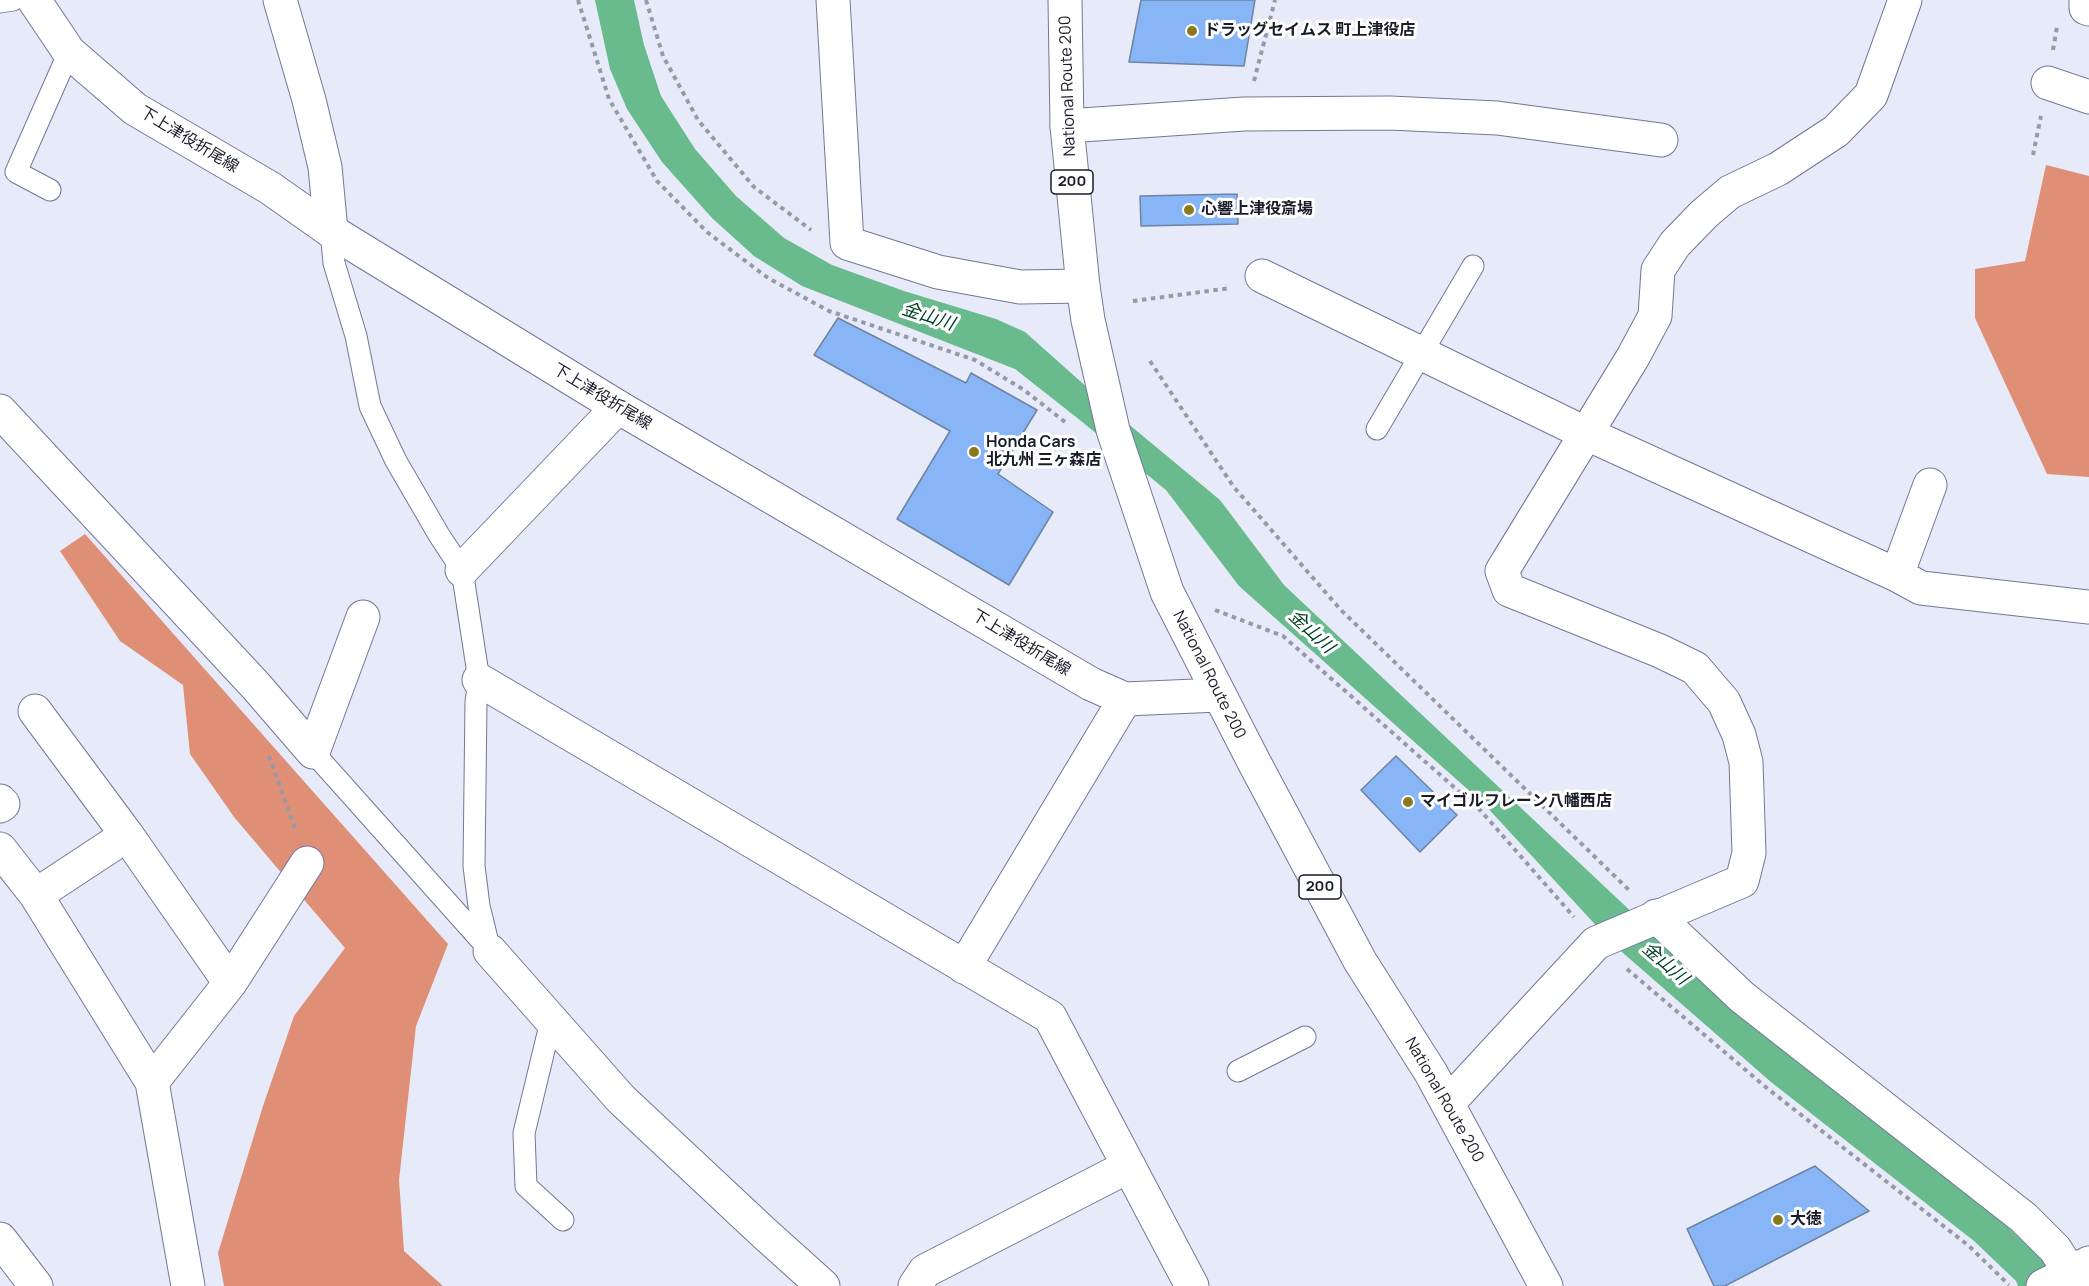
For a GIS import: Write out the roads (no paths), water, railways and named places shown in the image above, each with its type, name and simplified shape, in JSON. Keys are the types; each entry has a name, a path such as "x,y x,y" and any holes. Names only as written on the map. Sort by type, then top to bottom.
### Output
{"main road":[{"name":"下上津役折尾線","path":"34,0 69,52 135,109 270,189 330,231 618,407 1091,684 1125,699 1219,695"},
{"path":"280,0 309,100 325,166 330,231"},
{"path":"833,0 847,243 938,272 1020,287 1083,286"},
{"name":"National Route 200","path":"1065,0 1067,126 1083,286 1097,363 1126,473 1167,592 1360,961 1431,1073 1546,1286"},
{"path":"1448,1103 1596,943 1742,881 1749,853 1746,762 1739,735 1724,702 1695,668 1660,651 1509,590 1502,571 1633,357 1655,316 1658,270 1675,244 1704,214 1730,192 1778,169 1836,131 1871,95 1905,0"},
{"path":"2086,0 2086,8 2089,9"},
{"path":"2048,83 2089,96"},
{"path":"1067,126 1244,114 1390,113 1497,118 1661,140"},
{"path":"1262,276 1585,433 1921,588 2089,607"},
{"path":"462,570 618,407"},
{"path":"0,411 256,686 313,752 363,617"},
{"path":"1897,575 1930,485"},
{"path":"478,681 1050,1017 1129,1166 1179,1282"},
{"path":"964,967 1125,699"},
{"path":"35,711 127,835 230,983"},
{"path":"0,801 3,804 0,807"},
{"path":"36,895 127,835"},
{"path":"0,849 36,895 152,1082 188,1286"},
{"path":"152,1082 230,983 307,863"},
{"path":"1652,918 1742,997 2024,1218 2055,1249 2068,1277"},
{"path":"490,951 621,1099 823,1286"},
{"path":"915,1286 925,1271 1129,1166"},
{"path":"0,1239 36,1286"}],"lane":[{"path":"0,2 13,0"},
{"path":"50,190 8,168 69,52"},
{"path":"330,231 334,264 356,336 370,406 407,479 462,570 478,681 474,866 478,906 490,951"},
{"path":"1377,429 1473,266"},
{"path":"313,752 490,951"},
{"path":"551,1021 524,1133 526,1186 563,1220"},
{"path":"1238,1071 1305,1036"}],"water":[{"name":"金山川","path":"595,0 634,0 644,45 661,96 695,149 736,196 784,238 832,265 904,291 996,319 1025,332 1126,422 1220,500 1284,585 1655,934 1959,1181 2046,1263 2061,1286 2018,1286 2016,1281 1974,1241 1771,1082 1615,946 1483,803 1239,586 1166,490 1076,417 1015,369 802,286 754,256 712,218 662,162 627,109 610,69"}],"place":[{"name":"ドラッグセイムス 町上津役店","path":"1192,31"},
{"name":"心響上津役斎場","path":"1189,210"},
{"name":"Honda Cars 北九州 三ヶ森店","path":"974,452"},
{"name":"マイゴルフレーン八幡西店","path":"1408,802"},
{"name":"大徳","path":"1778,1220"}]}
